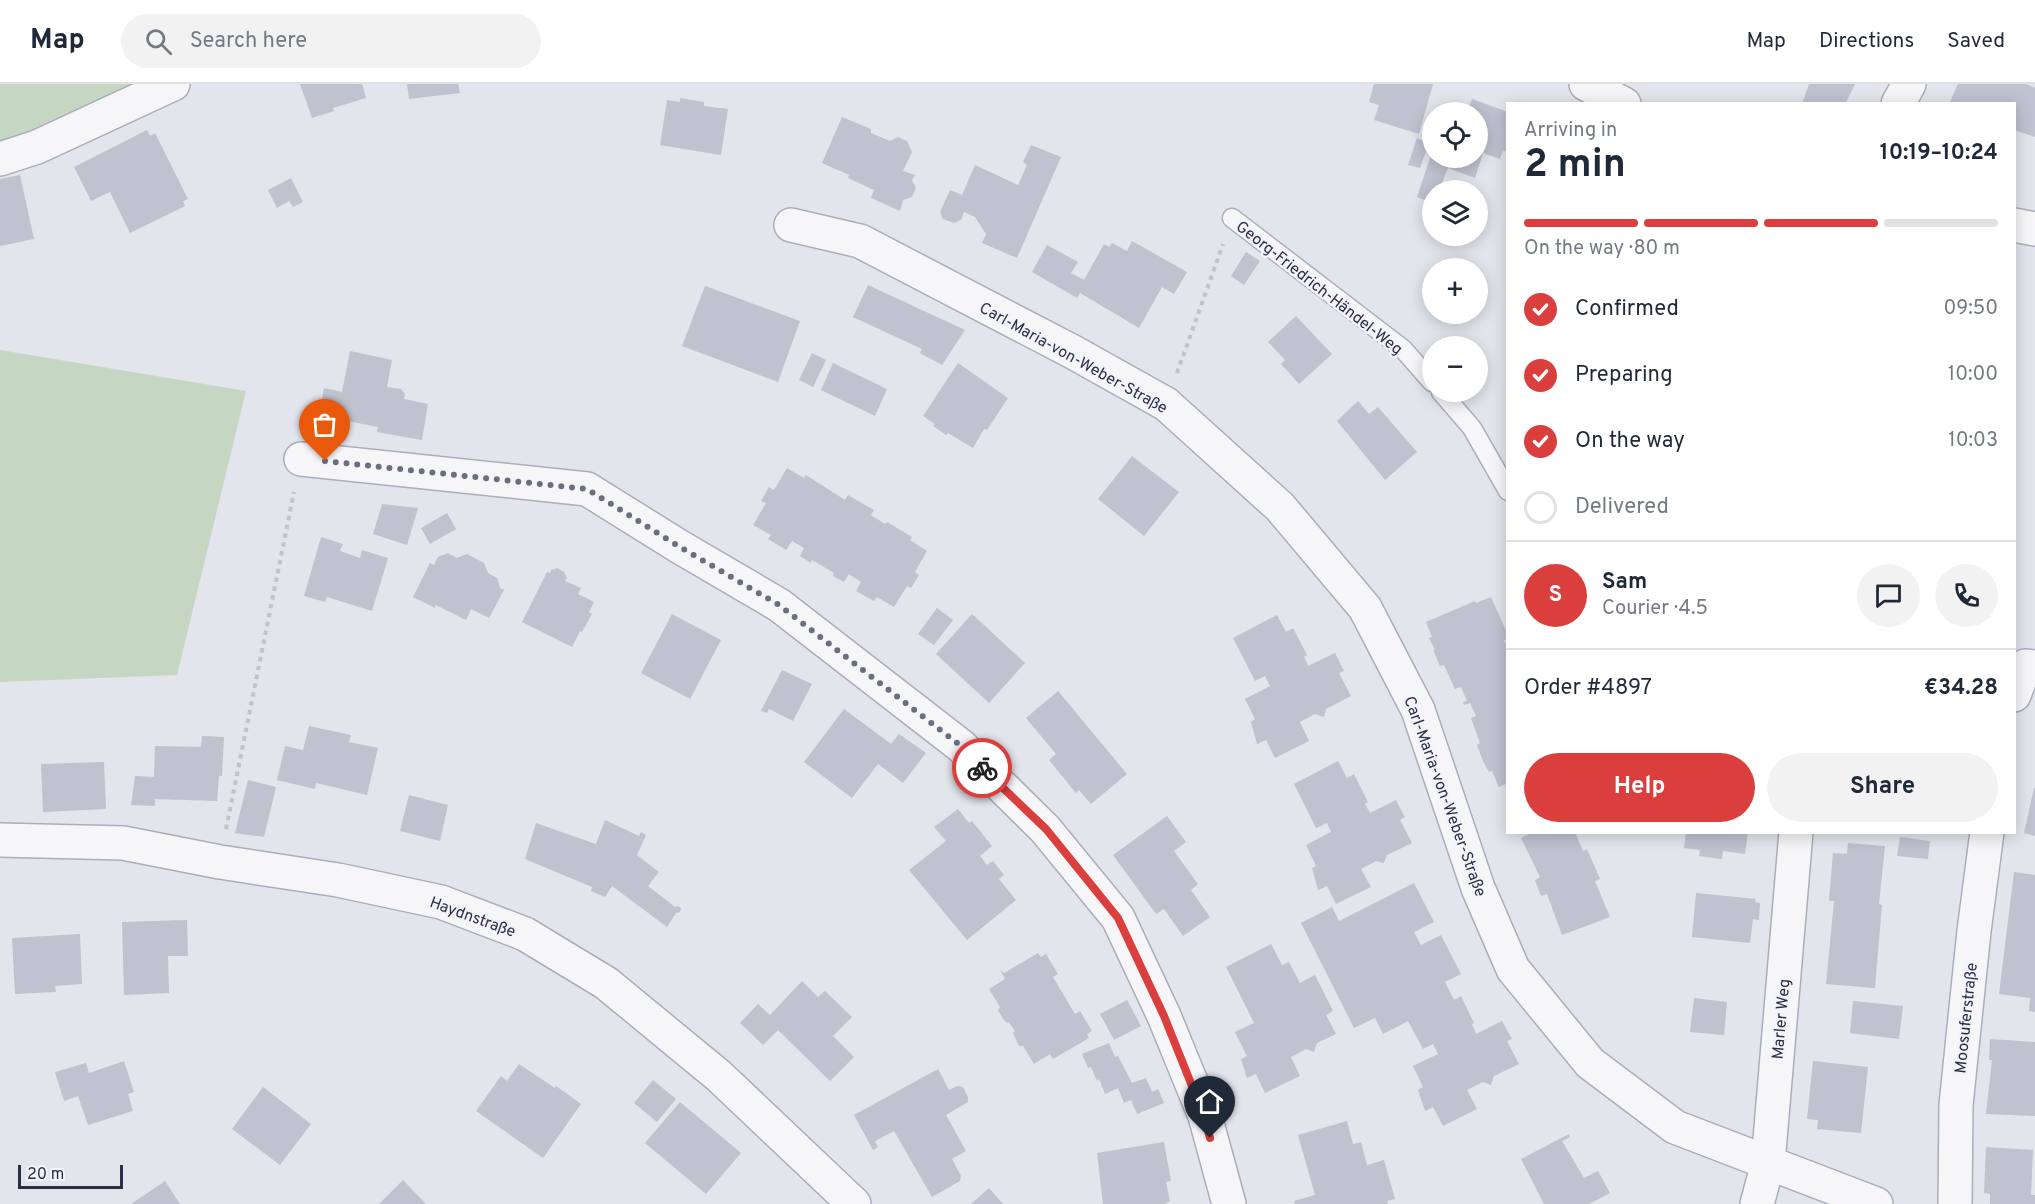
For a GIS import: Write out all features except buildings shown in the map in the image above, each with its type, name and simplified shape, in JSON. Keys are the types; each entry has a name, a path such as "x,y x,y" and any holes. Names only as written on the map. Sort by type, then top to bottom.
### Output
{"street":[{"path":"0,159 37,147 173,84"},
{"path":"1586,84 1620,102"},
{"path":"1899,102 1908,84"},
{"name":"Carl-Maria-von-Weber-Straße","path":"791,225 860,241 1073,352 1166,404 1280,507 1365,608 1418,710 1478,888 1513,969 1590,1063 1675,1127 1768,1163"},
{"path":"2016,225 2035,229"},
{"path":"301,459 587,489 779,605 961,746 1046,829 1118,918 1164,1016 1204,1116 1229,1204"},
{"path":"2016,690 2025,666 2035,667"},
{"name":"Marler Weg","path":"1757,1204 1768,1163 1796,834"},
{"name":"Moosuferstraße","path":"1955,1204 1956,1105 1974,930 1987,834"},
{"name":"Haydnstraße","path":"0,840 123,843 220,862 338,880 441,902 525,934 606,982 719,1076 854,1204"},
{"path":"1768,1163 1876,1204"}],"lane":[{"name":"Georg-Friedrich-Händel-Weg","path":"1232,218 1403,349 1422,371"},
{"path":"1450,402 1472,428 1506,488"}],"path":[{"path":"1166,404 1232,218"},
{"path":"220,862 301,459"}],"green space":[{"path":"0,84 173,84 0,159"},
{"path":"0,350 246,391 177,675 0,682"}],"way so far":[{"path":"325,461 587,489 779,605 961,746 982,768"}],"route":[{"path":"982,768 1046,829 1118,918 1164,1016 1204,1116 1210,1138"}]}
